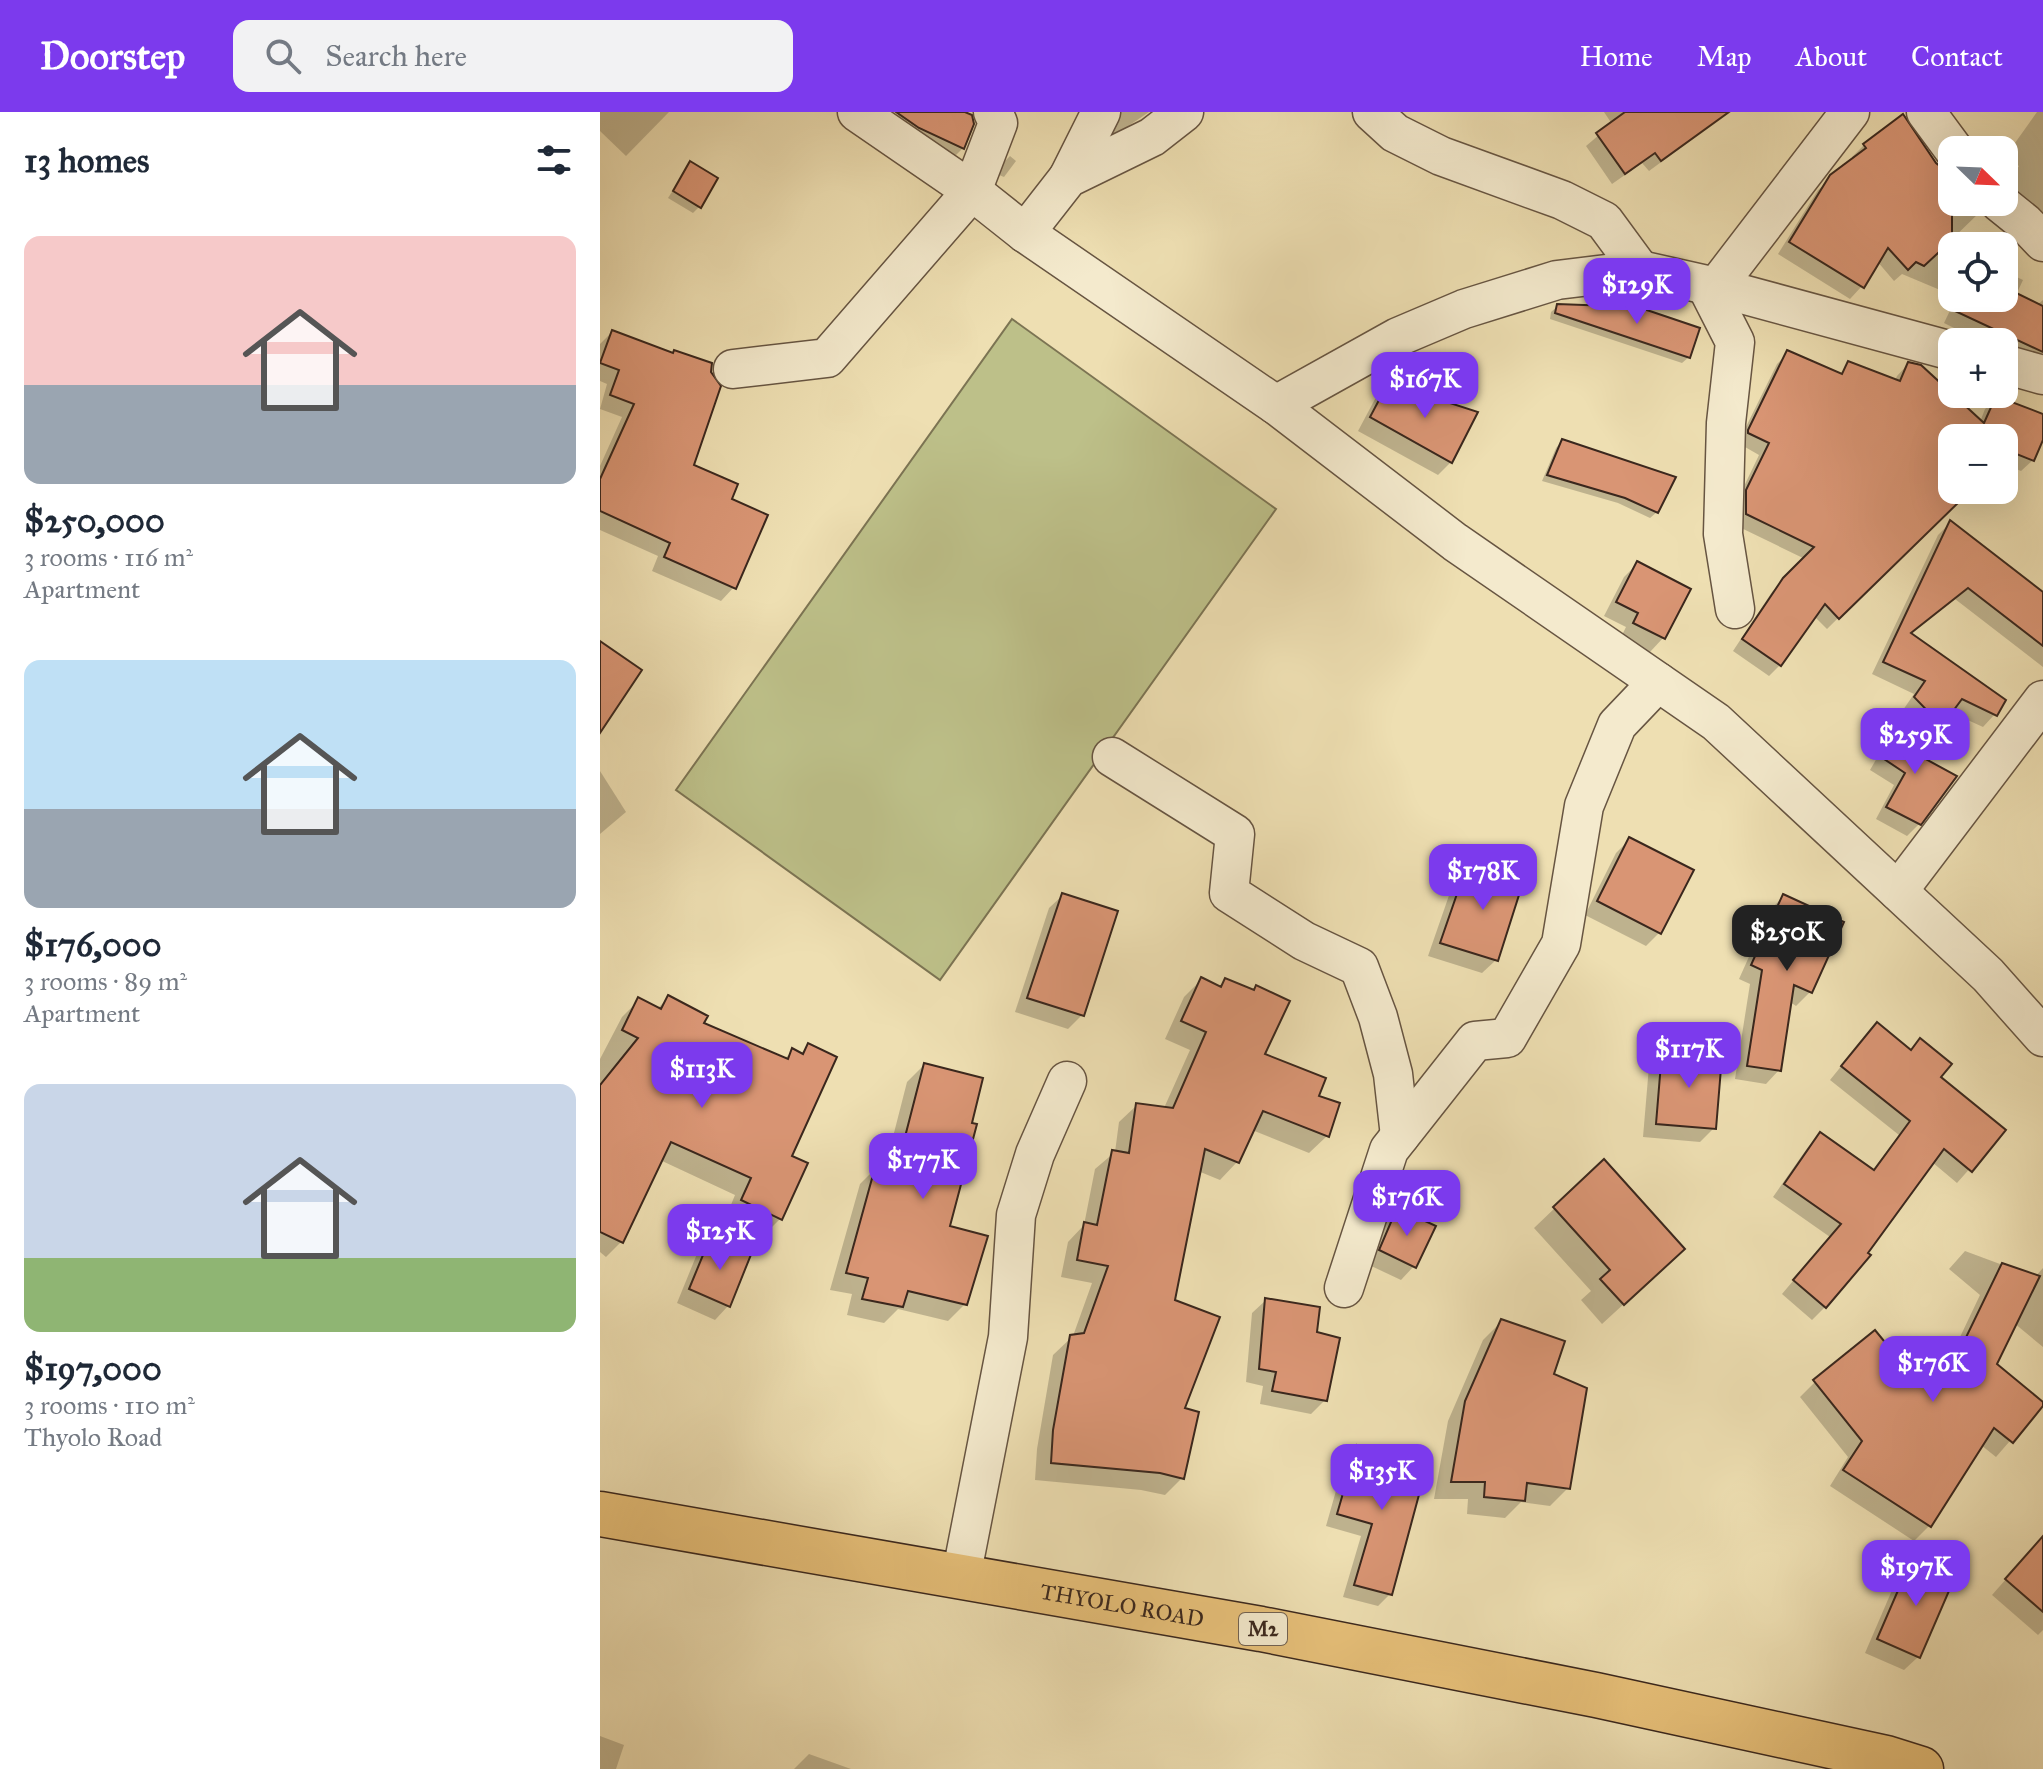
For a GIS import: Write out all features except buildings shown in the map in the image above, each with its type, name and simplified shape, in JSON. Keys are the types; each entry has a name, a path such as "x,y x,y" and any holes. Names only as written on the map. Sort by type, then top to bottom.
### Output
{"highway":[{"name":"THYOLO ROAD","path":"600,1514 1261,1629 1550,1686 1886,1758 1921,1769"}],"street":[{"path":"857,112 972,191 1025,233 1276,405 1455,542 1716,722 1988,975 2043,1037"},
{"path":"733,369 827,358 972,191 998,123 993,112"},
{"path":"1025,233 1068,178 1101,112"},
{"path":"1068,178 1152,137 1184,112"},
{"path":"1372,112 1395,133 1441,156 1562,200 1604,221 1640,270"},
{"path":"1712,287 1850,112"},
{"path":"1926,112 1944,136"},
{"path":"2016,216 2043,242"},
{"path":"1276,405 1398,337 1464,309 1557,280 1640,270 1938,347"},
{"path":"1712,287 1735,342 1726,423 1723,534 1735,609"},
{"path":"2018,368 2043,375"},
{"path":"1344,1288 1389,1150 1475,1041 1507,1038 1561,944 1584,806 1617,725 1658,682"},
{"path":"1898,891 2043,700"},
{"path":"1112,757 1235,834 1229,893 1304,941 1359,967 1378,1017 1393,1074 1400,1136"},
{"path":"961,1577 1008,1337 1016,1215 1035,1154 1067,1081"}],"green space":[{"path":"1012,319 1276,509 940,980 676,790"}]}
